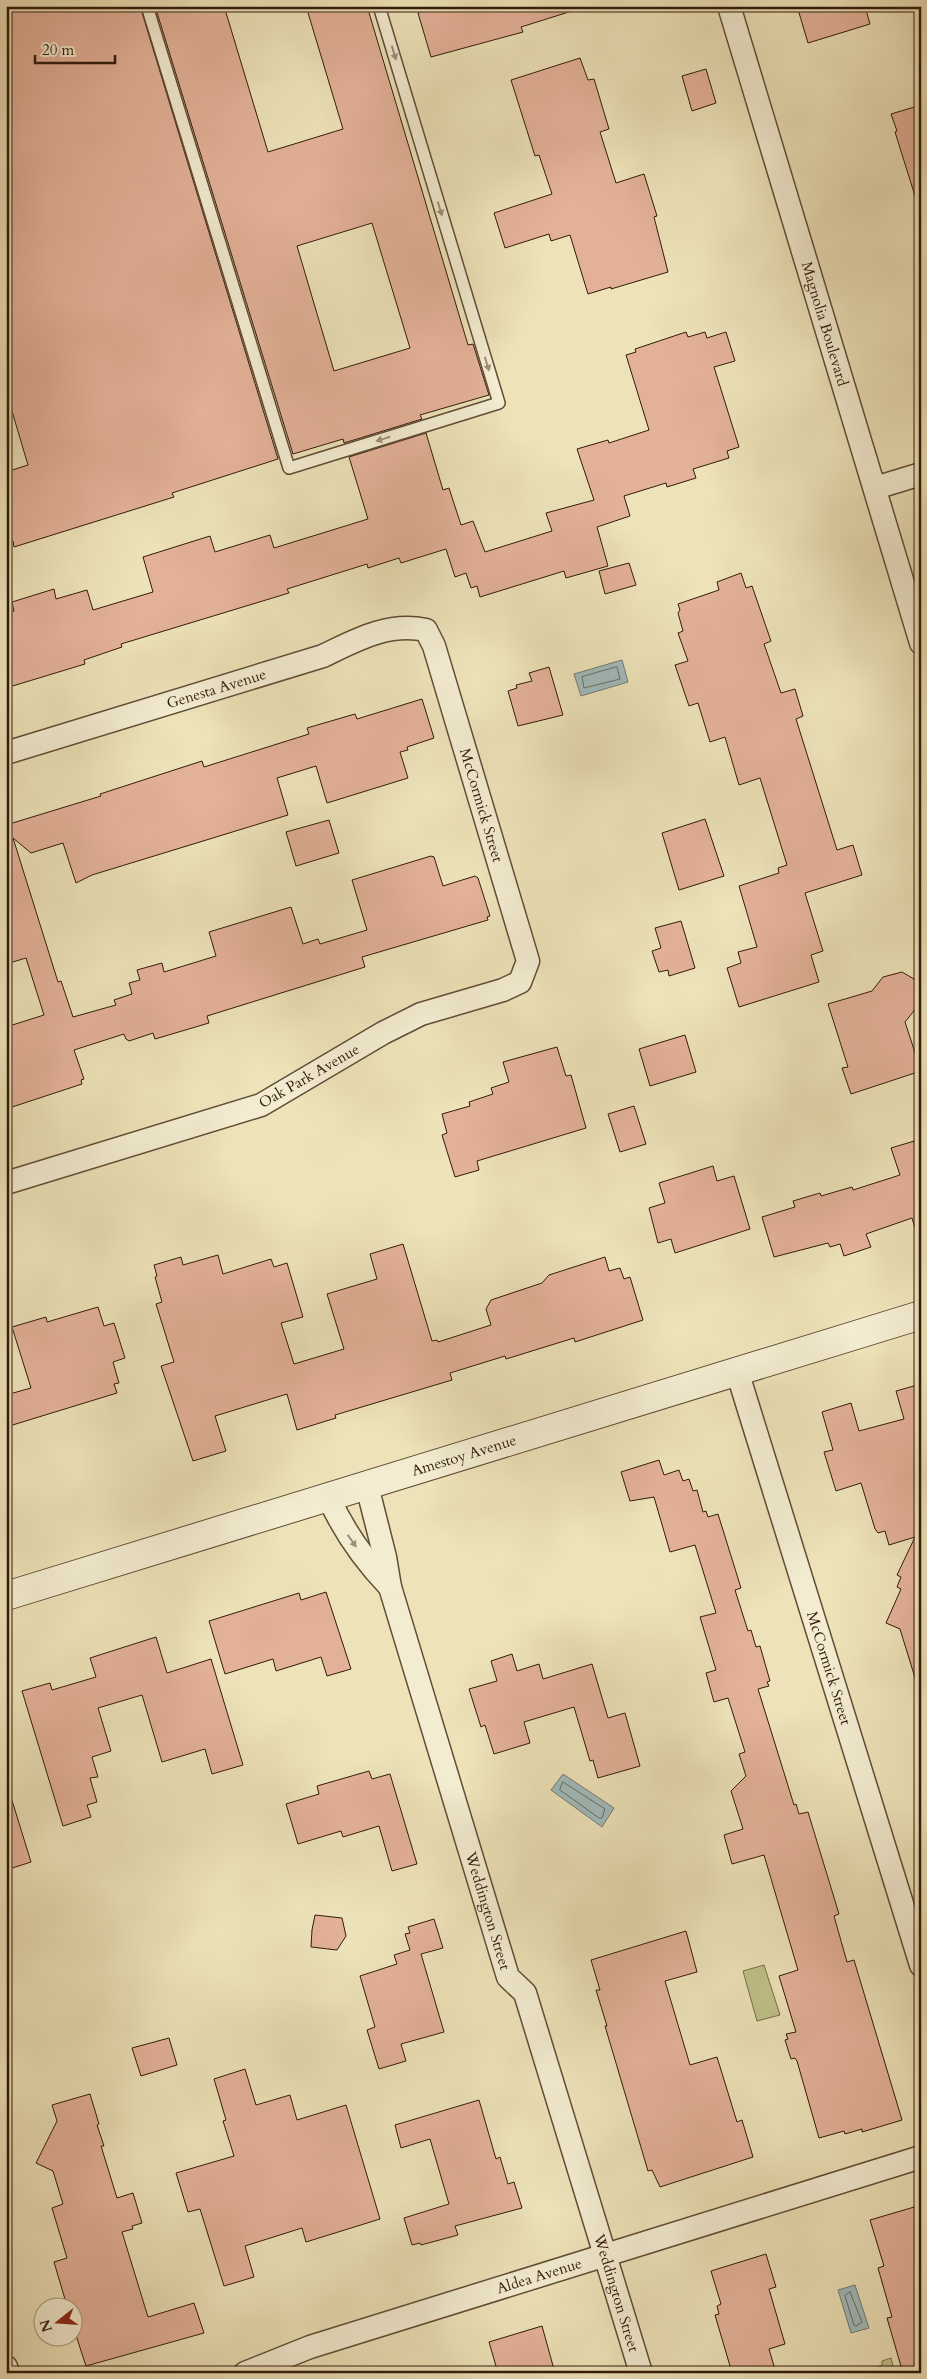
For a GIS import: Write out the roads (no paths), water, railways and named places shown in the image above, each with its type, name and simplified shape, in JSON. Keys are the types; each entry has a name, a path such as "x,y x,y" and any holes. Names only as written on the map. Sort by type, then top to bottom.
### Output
{"street":[{"name":"Magnolia Boulevard","path":"729,6 921,643"},
{"path":"875,488 921,474"},
{"name":"Genesta Avenue","path":"6,753 323,656 376,632 413,627 426,630"},
{"name":"McCormick Street","path":"426,630 434,646 528,962 520,982"},
{"name":"Oak Park Avenue","path":"6,1183 262,1106 383,1033 421,1014 503,990 520,982"},
{"name":"Amestoy Avenue","path":"6,1596 921,1315"},
{"name":"McCormick Street","path":"737,1371 921,1965"},
{"name":"Weddington Street","path":"367,1486 385,1557 390,1586 508,1978 525,1993 641,2373"},
{"name":"Weddington Street","path":"329,1498 340,1524 368,1564 390,1586"},
{"name":"Aldea Avenue","path":"245,2373 310,2347 921,2157"},
{"path":"6,2367 8,2373"}],"lane":[{"path":"147,6 289,468 499,404 380,6"}],"water":[{"path":"622,660 628,682 581,696 574,674"},
{"path":"563,1774 614,1808 602,1827 551,1790"},
{"path":"855,2285 869,2328 851,2333 838,2290"}]}
